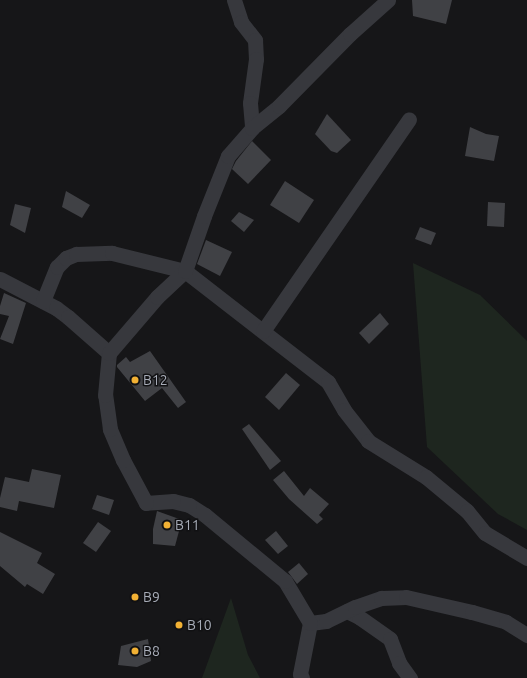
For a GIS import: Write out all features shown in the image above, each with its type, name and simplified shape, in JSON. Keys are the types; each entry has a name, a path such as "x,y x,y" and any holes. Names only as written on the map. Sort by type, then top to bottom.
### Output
{"street":[{"path":"234,0 241,22 254,40 256,59 250,103 252,128"},
{"path":"302,678 300,674 310,623 285,581 205,515 189,505 173,501 146,503 123,460 110,429 106,395 109,353 157,297 185,271 204,216 228,156 252,128 279,106 350,34 388,0"},
{"path":"263,331 409,118"},
{"path":"43,300 58,267 66,258 76,254 112,253 185,271 328,382 344,410 368,441 426,477 467,511 485,533 527,558"},
{"path":"0,279 43,300 68,317 109,353"},
{"path":"310,623 326,621 347,611 382,598 406,597 472,612 506,622 527,635"},
{"path":"347,611 359,617 390,639 399,663 410,678"}],"shaded area":[{"path":"413,263 480,295 527,341 527,530 498,514 427,447"},
{"path":"231,598 248,655 260,678 202,678"}],"building":[{"path":"412,0 452,0 446,24 413,16"},
{"path":"327,114 351,140 337,153 331,151 315,134"},
{"path":"470,127 486,134 499,136 494,161 465,156"},
{"path":"252,141 271,160 248,184 232,169 236,161"},
{"path":"285,181 314,200 299,223 270,205"},
{"path":"66,191 90,205 82,218 62,207"},
{"path":"488,202 505,203 504,227 487,226"},
{"path":"15,204 31,208 25,233 10,225"},
{"path":"239,212 254,220 244,232 231,221"},
{"path":"420,227 436,233 431,245 415,239"},
{"path":"206,240 232,252 220,276 197,264"},
{"path":"4,293 26,303 13,344 0,339 9,316 0,314 0,306"},
{"path":"380,313 389,324 369,344 359,333"},
{"path":"150,351 186,402 178,408 162,388 145,401 117,367 117,365 126,357 130,362"},
{"path":"286,373 300,385 279,410 265,397"},
{"path":"249,424 281,461 270,470 242,429"},
{"path":"32,469 61,475 54,508 19,501 17,511 0,507 0,498 5,477 29,482"},
{"path":"284,471 304,496 310,488 329,504 319,515 323,519 317,524 289,499 273,480"},
{"path":"97,495 114,500 109,515 92,509"},
{"name":"B11","path":"157,511 182,520 175,546 153,544 153,529"},
{"path":"98,522 111,531 96,552 83,543"},
{"path":"276,531 288,546 278,554 265,540"},
{"path":"0,532 42,553 37,563 55,574 43,594 27,584 25,587 0,566"},
{"path":"299,563 308,574 297,584 288,572"},
{"name":"B8","path":"148,639 151,661 137,667 118,665 121,646"}],"place":[{"name":"B12","path":"135,380"},
{"name":"B11","path":"167,525"},
{"name":"B9","path":"135,597"},
{"name":"B10","path":"179,625"},
{"name":"B8","path":"135,651"}]}
